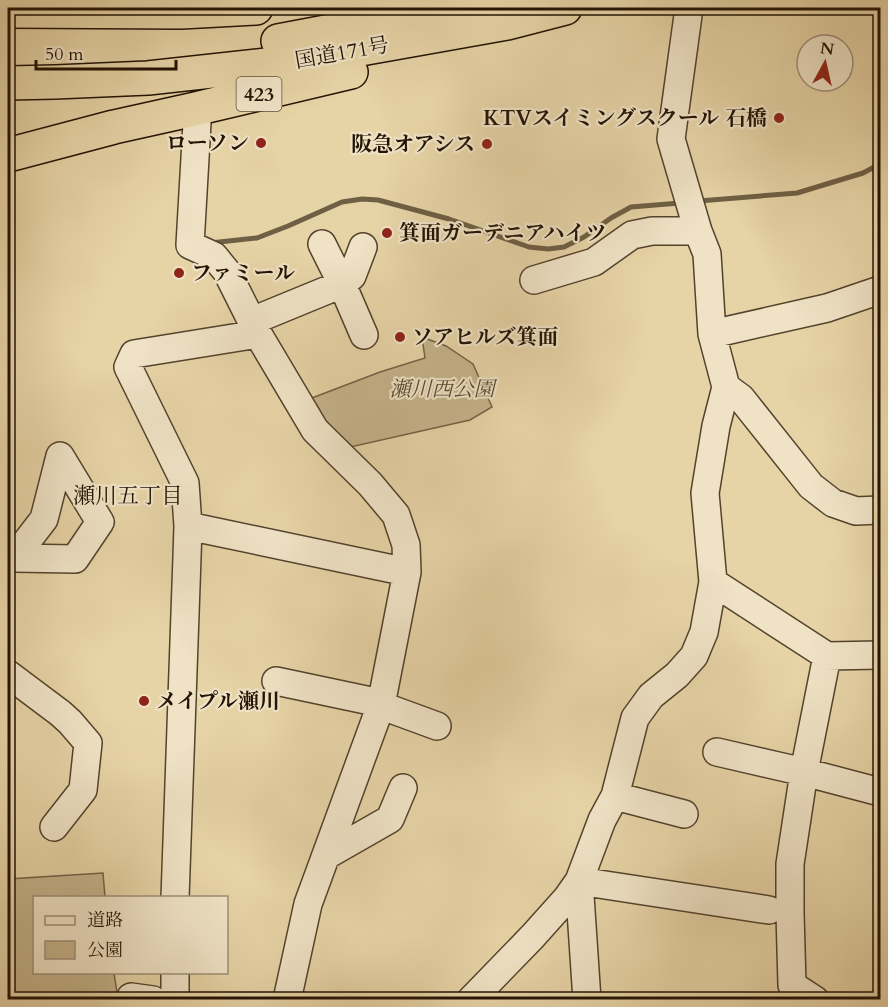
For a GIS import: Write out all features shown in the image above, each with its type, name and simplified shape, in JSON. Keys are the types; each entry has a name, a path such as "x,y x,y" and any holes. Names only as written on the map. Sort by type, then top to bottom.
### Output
{"highway":[{"path":"8,11 181,12 256,8"},
{"name":"国道171号","path":"8,61 109,58 194,52 288,39 453,8"},
{"name":"国道171号","path":"8,83 148,78 276,64 507,23 565,8"},
{"name":"423","path":"8,155 114,126 397,61 507,23"}],"street":[{"path":"471,999 533,936 579,881 602,820 615,796 635,718 651,696 677,675 694,656 704,632 713,582 705,494 716,426 726,387 712,333 707,254 671,139 689,8"},
{"path":"195,109 197,123 190,245 214,256 227,272 255,327 315,430 370,484 396,515 406,545 407,572 381,705 308,904 287,999"},
{"path":"534,280 594,262 632,235 652,231 693,213"},
{"path":"322,244 364,335"},
{"path":"175,896 188,526 185,483 128,367 134,354 255,327 342,284 352,276 363,247"},
{"path":"712,333 828,308 880,290"},
{"path":"726,387 741,399 811,486 832,503 856,511 880,510"},
{"path":"188,526 407,572"},
{"path":"713,582 827,656 880,655"},
{"path":"815,999 792,985 790,864 804,772 827,656"},
{"path":"8,674 60,713 88,743 83,790 54,827"},
{"path":"276,681 366,700 437,726"},
{"path":"717,752 880,792"},
{"path":"327,855 390,819 404,788"},
{"path":"615,796 684,814"},
{"path":"579,881 769,910"},
{"path":"579,881 587,999"},
{"path":"175,974 175,999"}],"green space":[{"name":"瀬川西公園","path":"422,337 446,346 473,364 492,407 470,420 346,448 334,439 312,398 380,372 425,358"},
{"path":"103,873 105,896 33,896 33,974 114,974 118,999 8,999 8,879"}],"waterway":[{"path":"699,201 797,193 863,173 880,164"},
{"path":"210,243 257,238 342,202 362,199 378,200 449,219 529,247 548,249 564,247 584,237 631,207 680,203"}],"place":[{"name":"KTVスイミングスクール 石橋","path":"779,118"},
{"name":"ローソン","path":"261,143"},
{"name":"阪急オアシス","path":"487,144"},
{"name":"箕面ガーデニアハイツ","path":"387,233"},
{"name":"ファミール","path":"179,273"},
{"name":"ソアヒルズ箕面","path":"400,337"},
{"name":"メイプル瀬川","path":"144,701"}],"district":[{"name":"瀬川五丁目","path":"128,496"}]}
